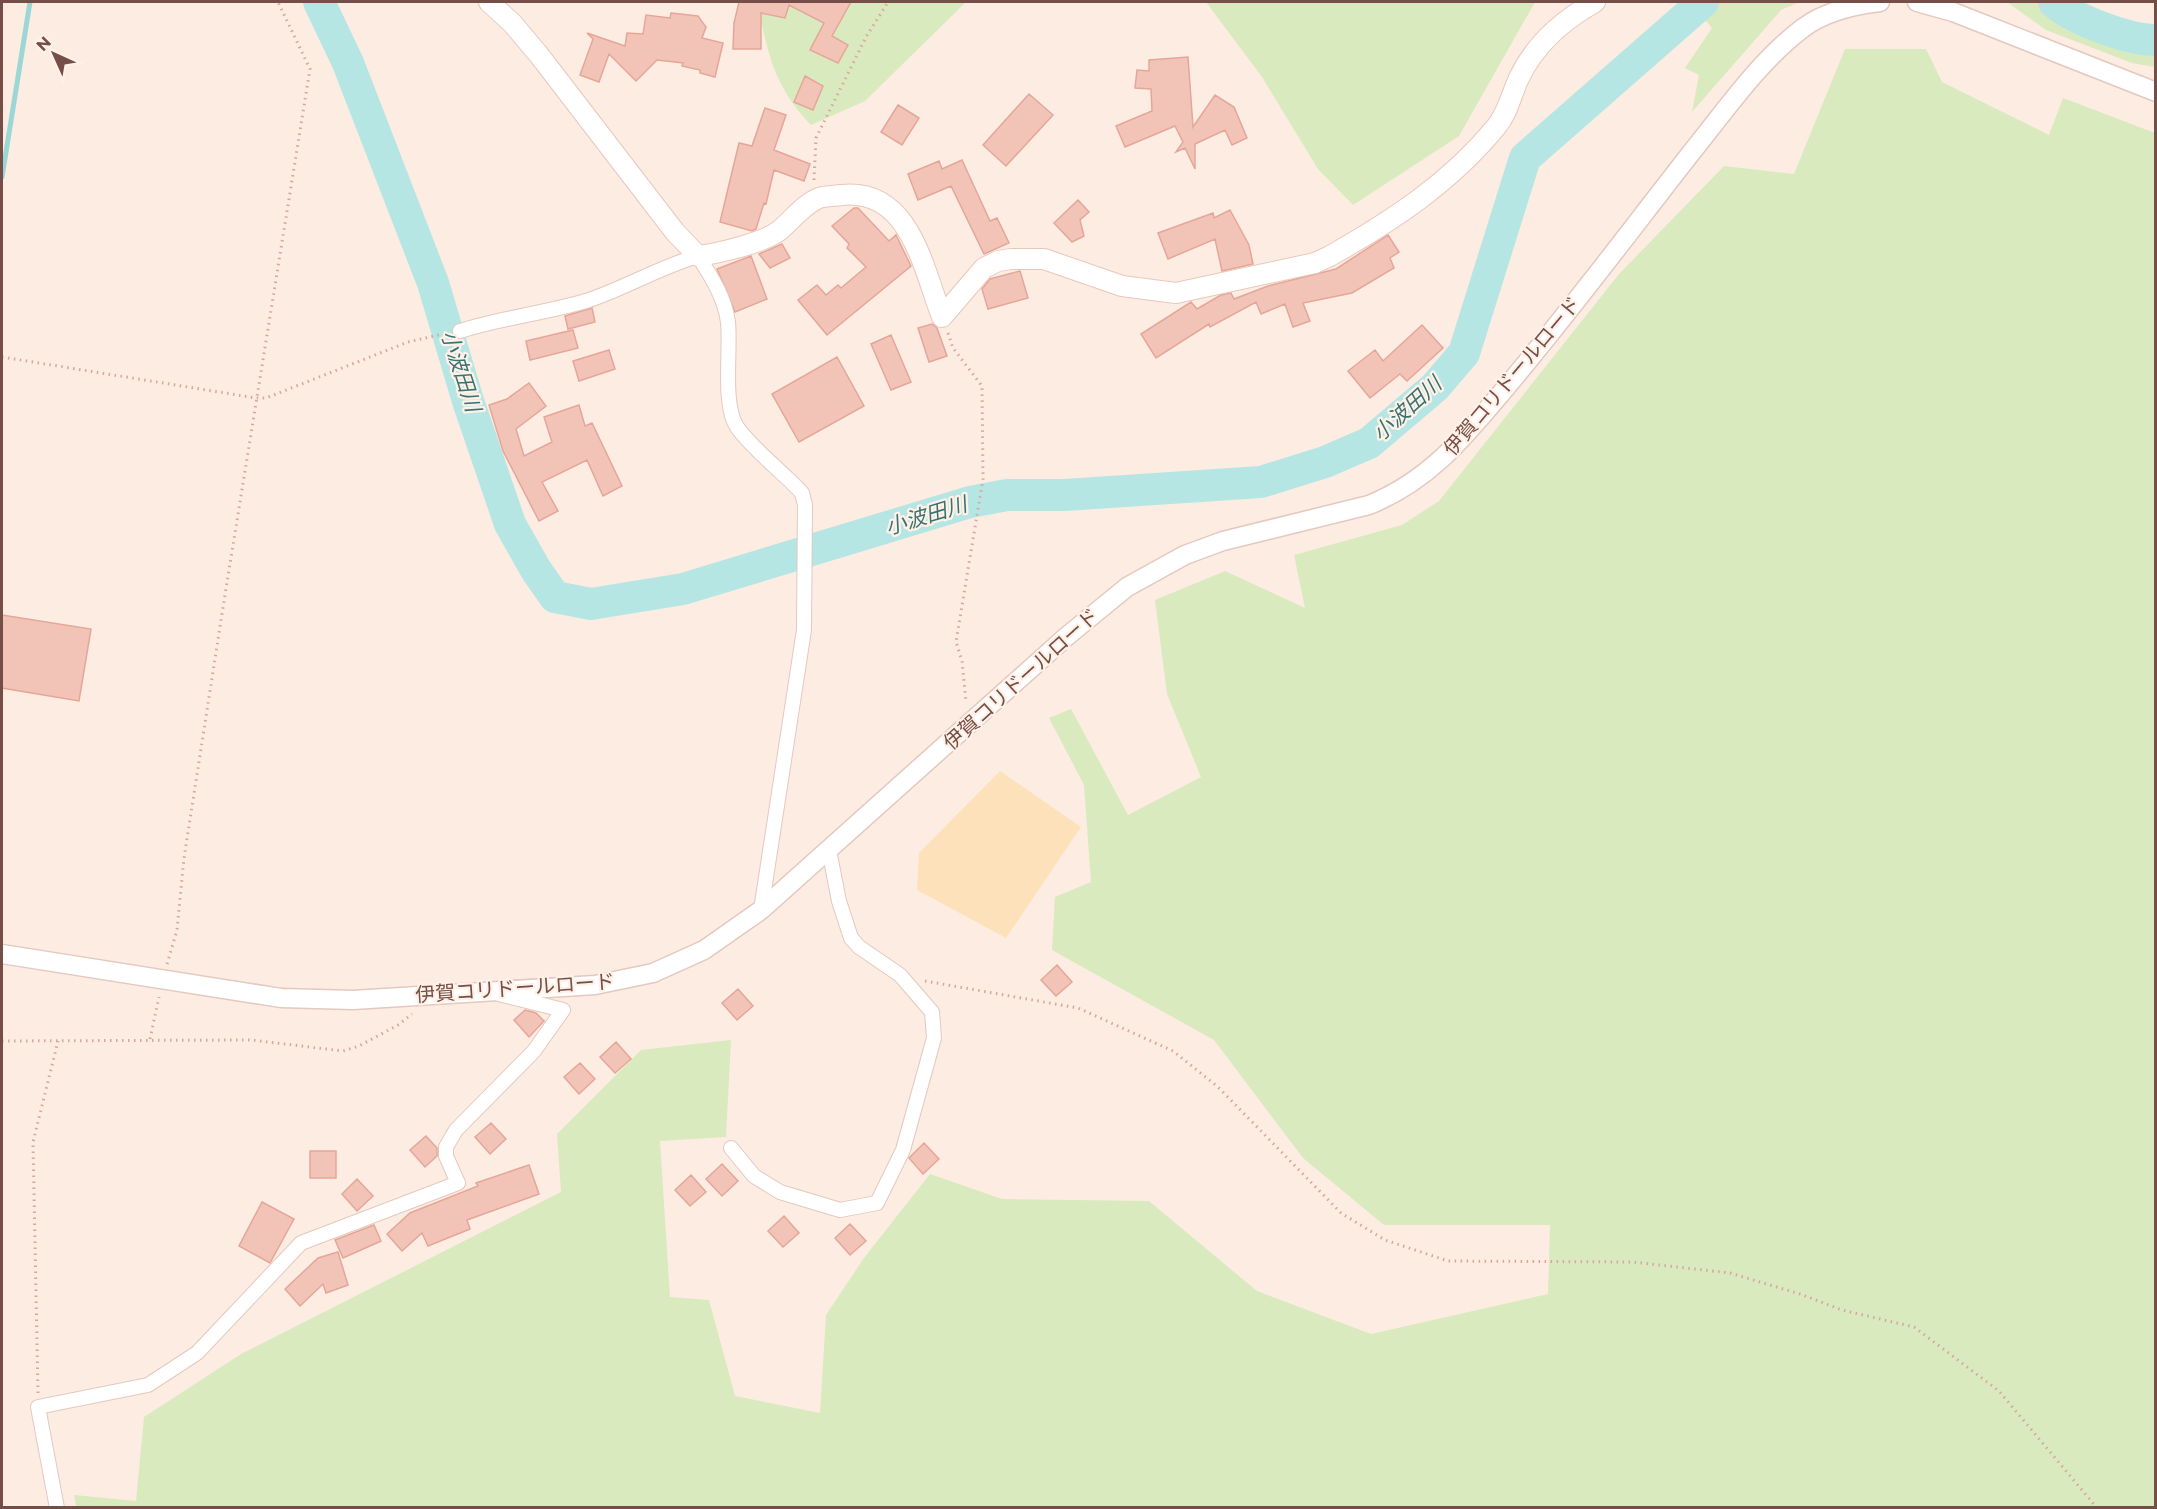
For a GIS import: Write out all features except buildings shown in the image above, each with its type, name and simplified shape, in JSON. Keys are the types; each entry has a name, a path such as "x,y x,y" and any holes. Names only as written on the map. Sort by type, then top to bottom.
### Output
{"main road":[{"path":"489,2 512,23 539,54 675,232 698,256 778,232 820,198 854,194 872,196 897,215 916,248 942,317 984,268 998,261 1044,259 1122,286 1176,293 1315,262 1330,256 1435,189 1506,114 1526,63 1545,39 1565,21 1595,2"}],"street":[{"name":"伊賀コリドールロード","path":"2,954 281,998 353,1000 595,984 652,973 704,950 761,909 969,726 1066,637 1127,587 1153,571 1223,541 1369,505 1391,496 1434,467 1525,365 1699,144 1770,58 1804,27 1827,15 1880,2"},
{"path":"1917,2 1953,12 2156,92"},
{"path":"460,331 500,319 587,301 671,264 698,256 722,300 728,322 729,395 736,426 802,493 805,527 800,658 761,909"},
{"path":"731,1148 754,1176 780,1192 840,1210 877,1203 903,1150 934,1038 932,1012 900,975 859,947 851,938 839,901 829,850"},
{"path":"57,1508 38,1407 148,1385 197,1353 301,1243 458,1182 446,1156 446,1147 456,1130 534,1051 563,1010 485,991"}],"path":[{"path":"150,1039 163,979 177,930 184,858 310,69 278,2"},
{"path":"820,198 813,184 816,138 866,37 888,2"},
{"path":"942,317 953,348 982,386 982,483 956,642 962,661 969,726"},
{"path":"2,357 266,398 408,342 434,336"},
{"path":"900,975 1078,1008 1173,1051 1218,1087 1341,1212 1385,1240 1448,1261 1633,1262 1730,1273 1800,1294 1842,1310 1914,1327 1999,1391 2097,1508"},
{"path":"2,1041 251,1040 343,1051 359,1046 398,1025 434,995"},
{"path":"38,1407 33,1142 58,1041"}],"green space":[{"path":"757,2 966,2 865,101 811,125 780,82 769,53"},
{"path":"1206,2 1535,2 1459,136 1353,205 1318,169 1262,77"},
{"path":"1689,2 1800,2 1781,10 1692,112 1699,75 1685,68 1712,28"},
{"path":"2007,2 2039,2 2081,28 2155,38 2155,67 2132,63 2046,30"},
{"path":"1845,49 1926,49 1942,82 2049,135 2063,98 2155,133 2155,1507 76,1507 74,1495 136,1501 144,1417 241,1354 561,1192 557,1134 641,1050 731,1040 726,1137 660,1141 670,1297 709,1300 735,1396 820,1413 826,1315 864,1258 930,1174 1002,1199 1149,1201 1257,1291 1371,1334 1548,1294 1550,1225 1384,1225 1303,1158 1214,1040 1052,950 1055,897 1091,882 1084,785 1049,718 1071,709 1128,815 1201,777 1167,694 1155,600 1225,571 1305,608 1294,555 1402,525 1439,501 1619,274 1724,166 1794,174"}],"sand":[{"path":"1000,771 1081,827 1006,938 917,890 919,853"}],"waterway":[{"path":"2,177 30,2"},
{"name":"小波田川","path":"319,2 348,63 433,283 468,401 510,524 536,570 555,597 591,604 683,589 970,502 1007,495 1065,495 1261,482 1325,462 1369,443 1435,387 1464,353 1525,158 1703,2"},
{"name":"小波田川","path":"2054,2 2075,16 2102,28 2131,37 2156,40"}]}
